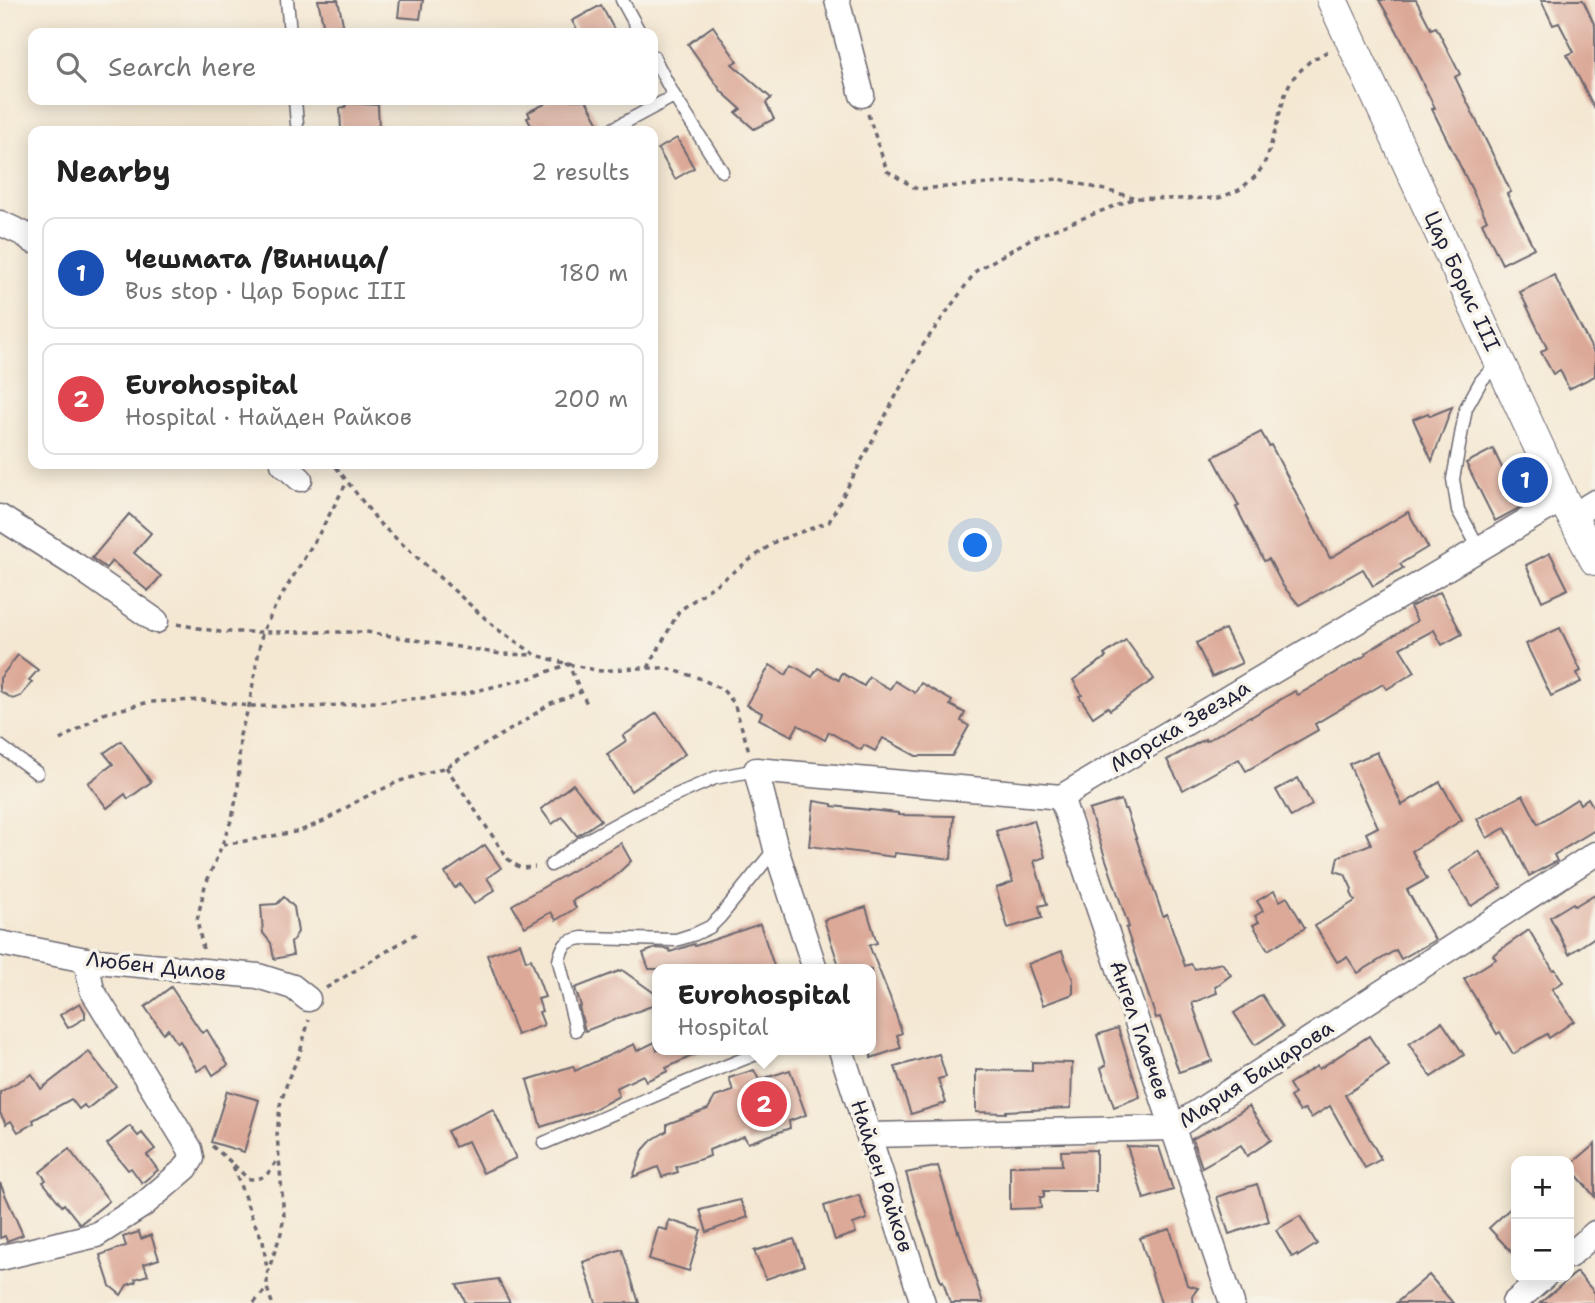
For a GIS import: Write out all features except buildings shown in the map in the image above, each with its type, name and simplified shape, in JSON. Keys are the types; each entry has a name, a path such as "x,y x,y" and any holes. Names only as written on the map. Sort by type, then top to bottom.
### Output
{"street":[{"path":"837,0 862,95"},
{"name":"Цар Борис III","path":"1332,0 1499,361 1577,506 1595,560"},
{"path":"0,223 28,237"},
{"name":"Морска Звезда","path":"1060,797 1479,548 1577,506"},
{"path":"0,517 156,621"},
{"path":"813,964 776,849 756,770 1060,797"},
{"name":"Ангел Главчев","path":"1060,797 1232,1303"},
{"name":"Мария Бацарова","path":"869,1135 1173,1128 1595,854"},
{"name":"Любен Дилов","path":"0,943 86,960 258,976 293,987 308,999"},
{"path":"0,1258 96,1235 143,1205 186,1168 192,1158 190,1149 92,990 86,960"},
{"name":"Найден Райков","path":"843,1055 923,1303"},
{"path":"1574,1252 1595,1233"},
{"path":"1514,1303 1538,1282"}],"lane":[{"path":"287,0 290,28"},
{"path":"622,0 637,28"},
{"path":"658,66 674,96 722,171"},
{"path":"658,105 674,96"},
{"path":"295,105 297,124"},
{"path":"618,126 657,105"},
{"path":"1479,548 1458,510 1453,479 1466,408 1481,381 1499,361"},
{"path":"0,746 37,774"},
{"path":"551,865 580,844 640,811 716,778 756,770"},
{"path":"576,1030 559,961 561,950 569,941 582,938 676,940 695,934 720,917 776,849"},
{"path":"544,1143 662,1094 707,1072 753,1055"}],"path":[{"path":"862,95 887,172 917,190 1060,179 1135,198 1219,198 1248,184 1263,166 1286,91 1300,69 1323,52 1353,45"},
{"path":"648,668 679,611 776,541 830,522 923,345 976,271 1032,238 1135,198"},
{"path":"337,469 380,524 497,629 536,655"},
{"path":"207,972 197,920 205,886 232,818 238,790 240,735 249,706 262,633 347,482"},
{"path":"156,621 220,632 366,632 501,654 536,655 600,671 666,668 699,678 722,689 734,703 756,770"},
{"path":"60,740 103,714 149,702 202,700 249,706 315,707 459,695 534,677 568,664"},
{"path":"568,664 587,704"},
{"path":"222,845 300,831 324,821 361,799 401,781 446,767 551,703 581,692"},
{"path":"446,767 508,859 520,868 551,865"},
{"path":"267,1274 284,1216 277,1135 280,1105 307,1029 310,1014 308,999 417,933"},
{"path":"206,1139 248,1180 259,1180 271,1171 278,1158"},
{"path":"232,1163 263,1241 267,1288 272,1303"},
{"path":"254,1303 267,1288"}],"place":[{"name":"Чешмата /Виница/","path":"1525,480"},
{"name":"Eurohospital","path":"764,1104"}]}
